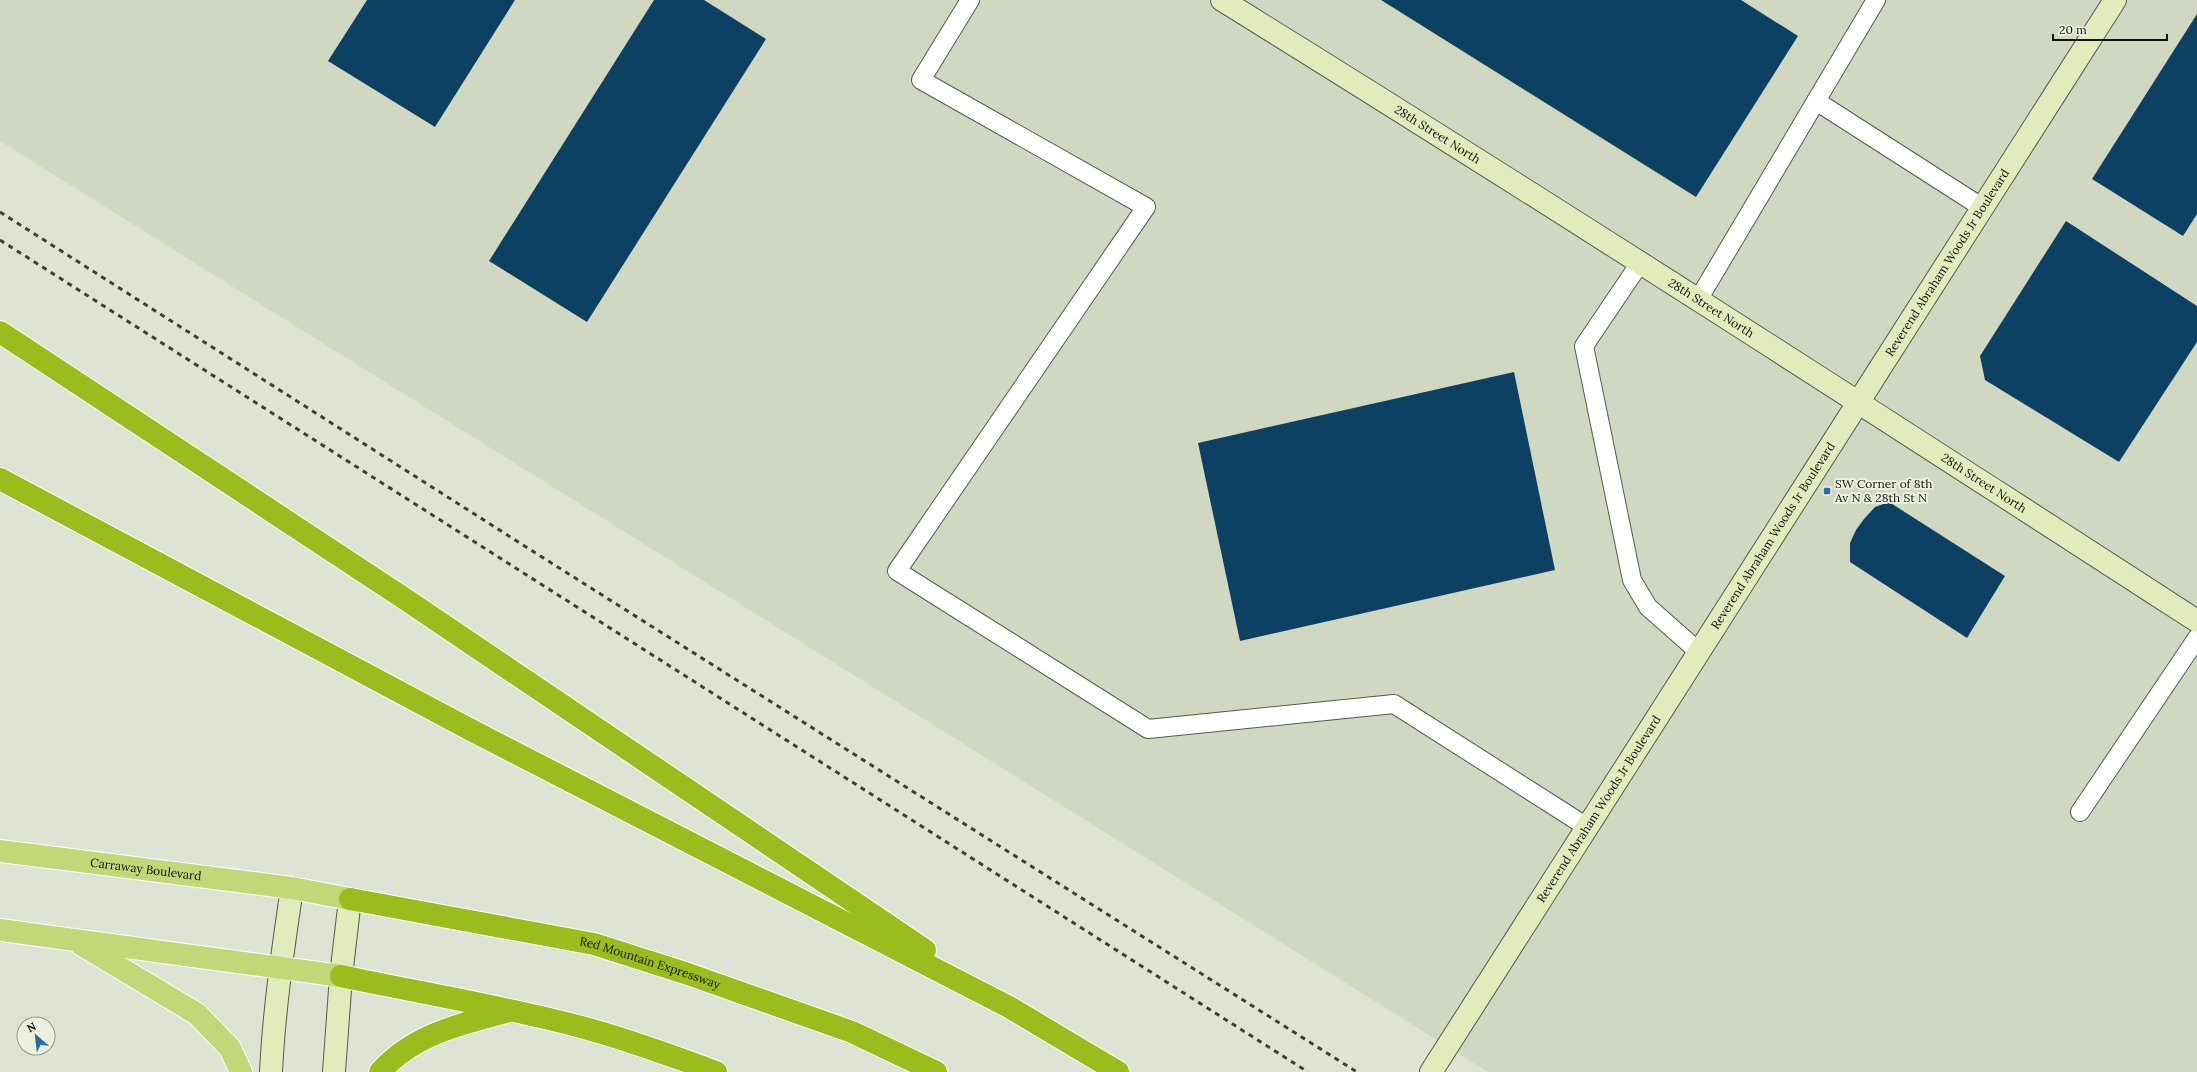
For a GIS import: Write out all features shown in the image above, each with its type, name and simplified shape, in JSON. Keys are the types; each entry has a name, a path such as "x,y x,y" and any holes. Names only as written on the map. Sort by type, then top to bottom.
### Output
{"highway":[{"path":"0,332 405,599 1009,1007 1118,1072"},
{"path":"0,479 478,733 1009,1007"},
{"name":"Red Mountain Expressway","path":"350,899 594,944 688,974 852,1032 936,1072"},
{"path":"340,976 511,1010 581,1027 664,1052 716,1072"},
{"path":"380,1072 392,1059 427,1036 445,1028 511,1010"}],"main road":[{"name":"Carraway Boulevard","path":"0,851 292,888 350,899"},
{"path":"0,930 340,976"},
{"path":"74,940 197,1014 230,1048 241,1072"}],"street":[{"name":"28th Street North","path":"1222,0 1859,402 2197,621"},
{"name":"Reverend Abraham Woods Jr Boulevard","path":"1431,1072 2115,0"},
{"path":"271,1072 273,1031 280,968 292,888"},
{"path":"334,1072 340,976 350,899"}],"lane":[{"path":"970,0 921,80 1146,206 897,571 1148,729 1394,704 1587,828"},
{"path":"1698,300 1876,0"},
{"path":"1816,101 1983,208"},
{"path":"1640,263 1584,346 1632,580 1648,607 1699,652"},
{"path":"2080,812 2197,638"}],"shaded area":[{"path":"0,0 2197,0 2197,1072 1488,1072 0,141"}],"building":[{"path":"367,0 515,0 435,127 328,61"},
{"path":"654,0 704,0 766,39 587,322 489,261"},
{"path":"1381,0 1741,0 1798,36 1696,197"},
{"path":"2197,14 2197,214 2183,236 2092,179"},
{"path":"2066,221 2197,306 2197,342 2119,462 1985,380 1980,356"},
{"path":"1514,372 1555,570 1240,641 1198,443"},
{"path":"1889,502 2005,576 1967,638 1850,562 1850,543 1856,530 1875,507"}],"railway":[{"path":"0,212 534,552 1357,1072"},
{"path":"0,240 1308,1072"}],"place":[{"name":"SW Corner of 8th Av N & 28th St N","path":"1827,491"}]}
